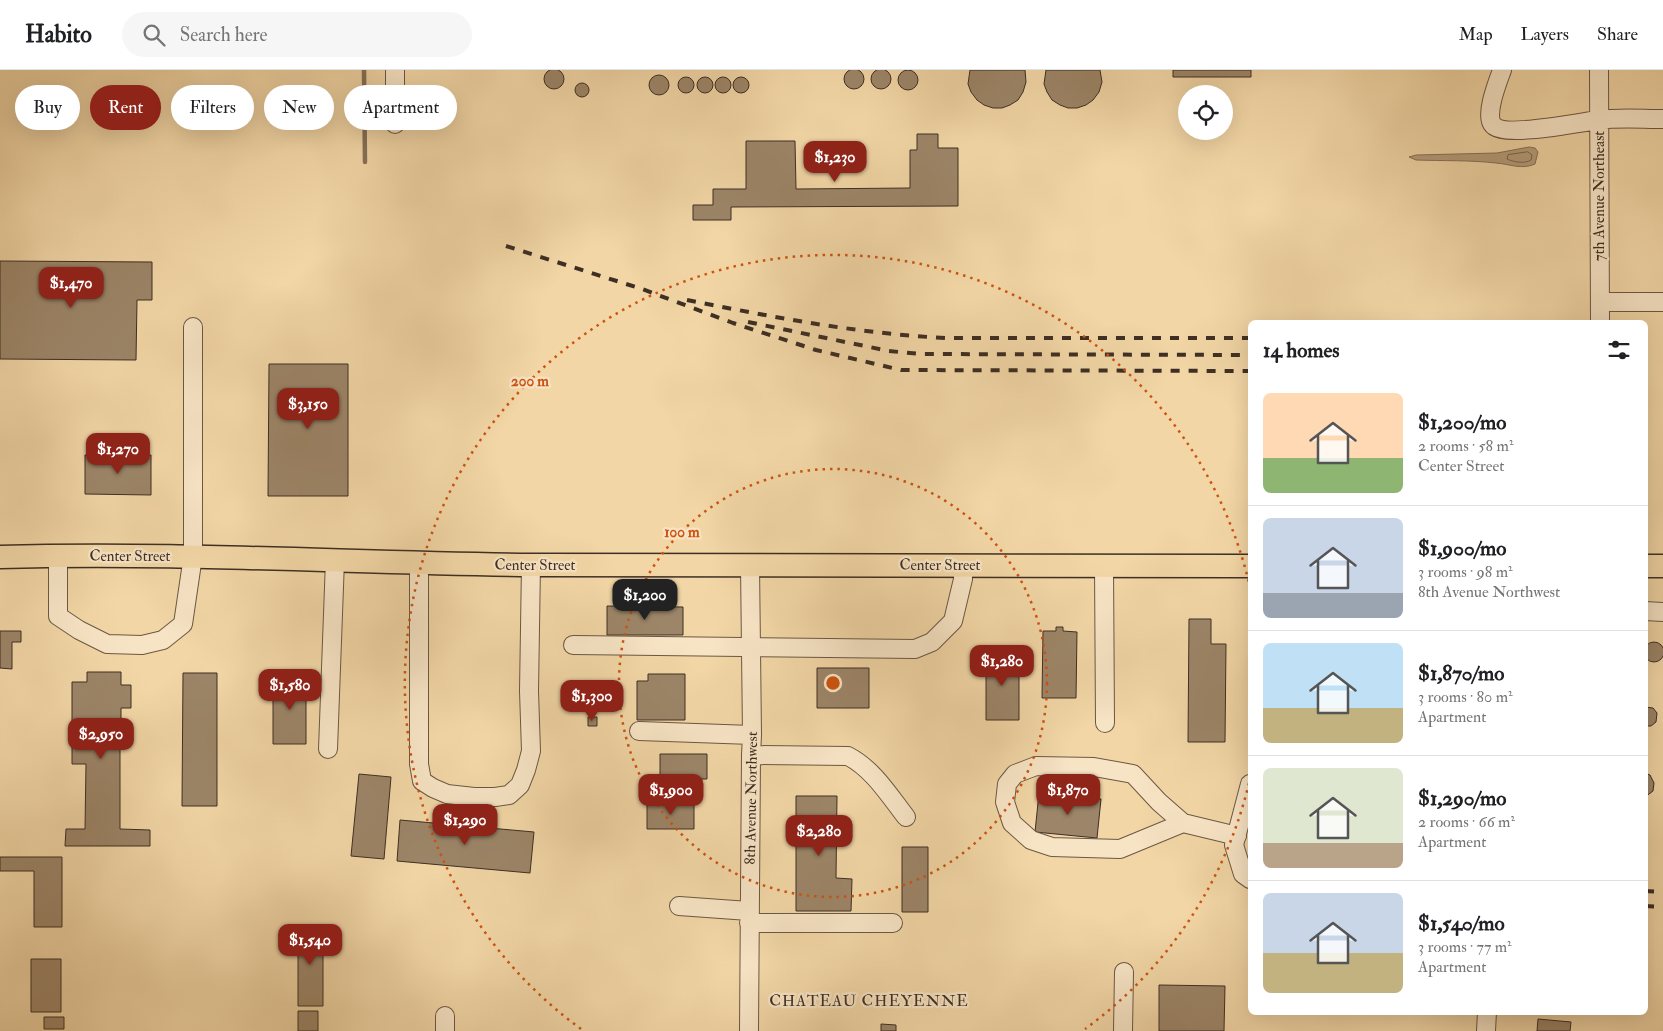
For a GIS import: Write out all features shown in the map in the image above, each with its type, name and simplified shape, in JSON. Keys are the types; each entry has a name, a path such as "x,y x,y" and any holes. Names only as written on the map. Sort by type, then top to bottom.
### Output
{"main road":[{"name":"Center Street","path":"0,557 193,556 419,564 531,565 1248,566"},
{"path":"1648,566 1663,566"}],"street":[{"path":"395,70 395,85"},
{"path":"1502,70 1489,116 1492,125 1498,128 1550,128 1599,120 1663,119"},
{"name":"7th Avenue Northeast","path":"1599,70 1600,320"},
{"path":"1600,302 1663,302"},
{"path":"58,556 58,616 79,630 107,644 142,645 163,640 183,624 193,556 193,327"},
{"path":"328,749 335,560"},
{"path":"419,564 420,764 422,781 447,794 495,797 509,795 520,785 531,751 529,691 531,565"},
{"name":"8th Avenue Northwest","path":"749,1031 752,735 750,565"},
{"path":"574,645 915,649 932,642 952,621 963,579 962,565"},
{"path":"1104,566 1105,722"},
{"path":"1648,612 1663,612"},
{"path":"639,731 752,735"},
{"path":"751,755 848,756 859,762 871,773 906,817"},
{"path":"1183,823 1120,849 1052,847 1031,840 1012,823 1005,802 1007,784 1015,774 1036,766 1094,767 1133,774 1159,802 1183,823 1237,836"},
{"path":"1248,792 1234,845 1243,874 1248,878"},
{"path":"679,906 749,917 892,923"},
{"path":"1123,1031 1124,972"},
{"path":"1486,1031 1487,1015"}],"water":[{"path":"1529,147 1535,148 1538,152 1535,164 1525,167 1476,161 1416,160 1409,157 1416,155 1497,153"}],"building":[{"path":"554,69 561,72 564,79 561,86 554,89 547,86 544,79 547,72"},
{"path":"854,69 861,72 864,79 861,86 854,89 847,86 844,79 847,72"},
{"path":"881,69 888,72 891,79 888,86 881,89 874,86 871,79 874,72"},
{"path":"908,70 915,73 918,80 915,87 908,90 901,87 898,80 901,73"},
{"path":"970,70 1025,70 1026,82 1023,92 1018,100 1002,108 984,105 971,92 968,84"},
{"path":"1046,70 1100,70 1102,82 1099,92 1093,100 1077,108 1068,108 1060,105 1052,100 1047,92 1044,84"},
{"path":"1173,70 1251,70 1251,77 1173,77"},
{"path":"659,75 666,78 669,85 666,92 659,95 652,92 649,85 652,78"},
{"path":"686,77 692,79 694,85 692,91 686,93 680,91 678,85 680,79"},
{"path":"702,77 708,77 713,82 711,91 702,93 697,88 697,82"},
{"path":"723,77 729,79 731,85 729,91 723,93 717,91 715,85 717,79"},
{"path":"738,77 744,77 749,82 747,91 738,93 733,88 733,82"},
{"path":"579,83 585,83 589,90 585,97 579,97 575,93 575,87"},
{"path":"917,134 938,134 938,148 958,148 958,206 731,207 731,220 693,220 693,205 713,205 713,189 746,189 746,141 795,141 796,189 910,188 910,150 917,150"},
{"path":"0,261 152,262 152,300 137,300 136,360 0,359"},
{"path":"269,364 348,364 348,496 268,496"},
{"path":"85,455 151,455 151,495 85,494"},
{"path":"607,606 683,607 683,635 607,635"},
{"path":"1189,619 1211,619 1211,644 1226,644 1225,742 1188,742"},
{"path":"1056,627 1063,627 1063,631 1077,632 1076,698 1042,698 1043,631 1056,631"},
{"path":"0,631 21,631 21,642 12,642 12,669 0,668"},
{"path":"1654,642 1663,648 1664,652 1661,659 1654,662 1648,660 1648,644"},
{"path":"986,654 1019,654 1019,720 986,720"},
{"path":"817,668 869,668 869,708 817,708"},
{"path":"87,672 121,672 121,685 131,685 131,708 121,708 121,728 126,728 126,746 120,746 120,829 150,830 150,846 65,846 66,829 85,829 86,764 72,764 72,682 87,682"},
{"path":"183,673 217,673 217,806 182,806"},
{"path":"648,674 685,674 685,720 637,720 637,681 648,681"},
{"path":"273,679 306,679 306,744 273,744"},
{"path":"1648,707 1653,708 1657,713 1656,722 1648,726"},
{"path":"588,717 597,717 597,726 588,726"},
{"path":"660,754 707,754 707,779 660,779"},
{"path":"359,774 391,777 384,859 351,856"},
{"path":"1648,774 1654,783 1653,791 1648,795"},
{"path":"1039,793 1101,799 1097,838 1035,832"},
{"path":"796,796 837,796 836,878 852,879 851,911 796,911"},
{"path":"647,804 694,804 694,829 647,829"},
{"path":"400,820 534,832 530,873 397,861"},
{"path":"902,847 928,847 928,912 902,912"},
{"path":"0,857 62,857 62,927 34,927 34,871 0,871"},
{"path":"298,926 323,926 323,1006 298,1006"},
{"path":"31,959 61,959 61,1012 31,1012"},
{"path":"1159,985 1225,986 1224,1031 1159,1031"},
{"path":"298,1011 318,1011 318,1031 298,1031"},
{"path":"44,1017 64,1017 64,1029 44,1029"},
{"path":"1538,1019 1571,1022 1570,1031 1537,1031"},
{"path":"881,1024 896,1025 896,1031 881,1031"}],"waterway":[{"path":"364,70 365,162"}],"railway":[{"path":"506,246 642,289 733,323 816,350 901,370 1248,371"},
{"path":"687,300 816,324 914,336 947,338 1248,338"},
{"path":"748,322 889,351 920,354 1248,355"},
{"path":"1648,891 1663,892"},
{"path":"1648,906 1663,907"}],"district":[{"name":"CHATEAU CHEYENNE","path":"869,1000"}]}
